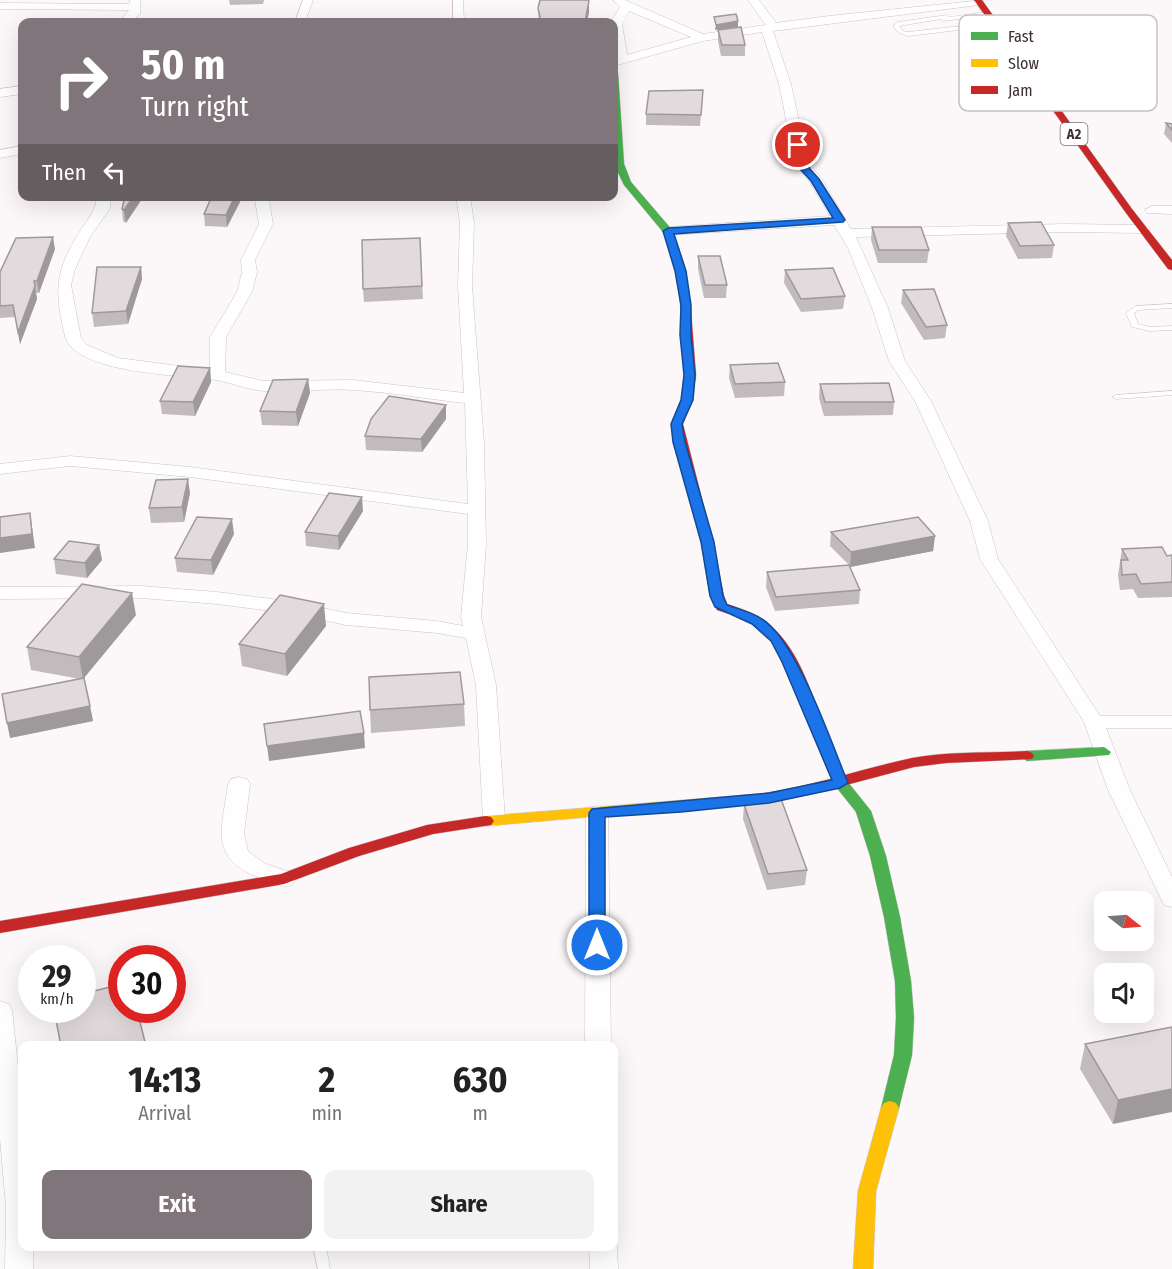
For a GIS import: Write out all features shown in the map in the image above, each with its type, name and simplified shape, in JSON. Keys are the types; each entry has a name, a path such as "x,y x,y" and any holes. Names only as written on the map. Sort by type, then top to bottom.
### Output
{"main road":[{"name":"A2","path":"979,1 988,14"},
{"name":"A2","path":"1058,111 1172,267"},
{"path":"618,146 619,164 627,183 668,231 681,271 686,305 690,375 687,400 677,424 679,442 707,542 717,596 722,607 757,621 776,639 789,662 840,783 862,811 878,856 892,917 903,981 905,1018 903,1055 881,1146 871,1170 867,1191 863,1269"},
{"path":"1148,206 1166,228"},
{"path":"0,927 284,879 354,852 432,829 494,819 681,807 769,798 840,783 900,765 943,760 1104,752"}],"street":[{"path":"301,18 308,0"},
{"path":"458,0 459,18"},
{"path":"753,0 770,27 802,164 844,227 880,308 897,361 923,401 979,520 989,559 1094,722 1104,752 1147,851 1172,899"},
{"path":"618,61 702,38 770,27 979,1"},
{"path":"618,18 622,3 702,38"},
{"path":"0,6 134,4 134,14 130,18"},
{"path":"0,93 18,91"},
{"path":"0,154 18,151"},
{"path":"104,201 103,208 84,237 68,269 64,285 75,345 84,352 106,360 217,375 261,386 336,384 472,399"},
{"path":"217,375 220,362 216,341 225,320 245,295 249,283 251,272 248,260 266,224 262,201"},
{"path":"464,201 467,223 465,286 476,443 477,544 471,616 486,685 494,819"},
{"path":"1148,206 1172,210"},
{"path":"668,231 844,227 1143,229"},
{"path":"0,469 70,461 190,471 476,510"},
{"path":"0,593 141,592 217,598 295,608 346,619 437,627 476,634"},
{"path":"1094,722 1172,722"},
{"path":"239,784 233,834 237,855 256,868 284,879"},
{"path":"597,813 598,1041"},
{"path":"0,1010 18,1186"},
{"path":"19,1251 19,1269"},
{"path":"603,1251 604,1269"}],"lane":[{"path":"974,15 988,14"},
{"path":"958,29 908,34 896,27 898,24 959,16"},
{"path":"947,17 942,22 946,27 958,29"},
{"path":"1172,306 1137,308 1130,313 1135,325 1140,327 1172,328"},
{"path":"1116,397 1172,393"},
{"path":"320,1251 324,1269"}],"building":[{"path":"540,0 589,1 586,18 540,18 538,8"},
{"path":"736,14 738,21 716,25 714,17"},
{"path":"741,27 745,45 722,45 718,30"},
{"path":"703,90 701,115 646,114 649,91"},
{"path":"124,201 130,201 124,210 122,209"},
{"path":"210,201 233,201 226,215 204,214"},
{"path":"1041,222 1054,245 1020,246 1008,223"},
{"path":"872,227 921,227 929,250 879,250"},
{"path":"53,237 37,281 34,281 35,286 18,332 13,305 0,306 0,272 16,238"},
{"path":"420,238 422,286 363,289 362,240"},
{"path":"698,256 720,256 727,285 705,285"},
{"path":"97,267 141,267 126,311 92,313"},
{"path":"833,268 845,296 801,299 785,270"},
{"path":"934,289 947,325 926,327 903,290"},
{"path":"778,363 785,382 735,384 730,365"},
{"path":"178,366 210,368 193,402 160,401"},
{"path":"308,379 296,412 260,411 273,380"},
{"path":"889,383 894,402 825,402 820,384"},
{"path":"389,396 446,405 421,439 365,436 371,419"},
{"path":"188,479 182,507 149,508 156,480"},
{"path":"329,493 362,497 338,536 305,532"},
{"path":"30,513 32,534 0,538 0,517"},
{"path":"197,517 232,519 211,560 175,558"},
{"path":"918,517 935,536 851,552 831,532"},
{"path":"69,541 99,545 85,563 54,559"},
{"path":"1162,547 1167,556 1172,555 1172,582 1141,584 1136,574 1122,575 1121,560 1128,560 1122,549"},
{"path":"849,565 860,590 776,597 767,572"},
{"path":"82,584 132,593 79,657 27,647"},
{"path":"280,595 324,604 285,654 239,644"},
{"path":"460,672 464,704 370,710 369,677"},
{"path":"84,678 90,706 7,723 2,694"},
{"path":"360,711 364,733 267,746 264,724"},
{"path":"781,799 807,870 768,874 744,804"},
{"path":"108,988 108,1023 140,1023 145,1041 60,1041 57,1023 96,1023 96,990"},
{"path":"1172,1027 1172,1089 1118,1100 1085,1044"}],"traffic: fast":[{"path":"618,146 619,164 627,183 668,231 681,271 686,311"},
{"path":"819,732 840,783 863,811 878,856 892,917 903,981 905,1018 903,1055 890,1108"},
{"path":"1027,756 1104,752"}],"traffic: slow":[{"path":"486,821 759,799"},
{"path":"863,1269 867,1191 890,1108"}],"traffic: jam":[{"path":"978,0 989,15"},
{"path":"1057,111 1172,267"},
{"path":"686,311 690,375 687,400 677,424 707,542 717,596 722,607 757,621 779,643 802,687 819,732"},
{"path":"759,799 812,789 914,762 1027,756"},
{"path":"0,927 284,879 354,852 432,829 486,821"}],"route":[{"path":"597,945 597,813 769,798 840,783 789,662 776,639 757,621 722,607 717,596 707,542 679,442 677,424 687,400 690,375 686,305 681,271 668,231 840,220 815,179 802,164 798,145"}]}
